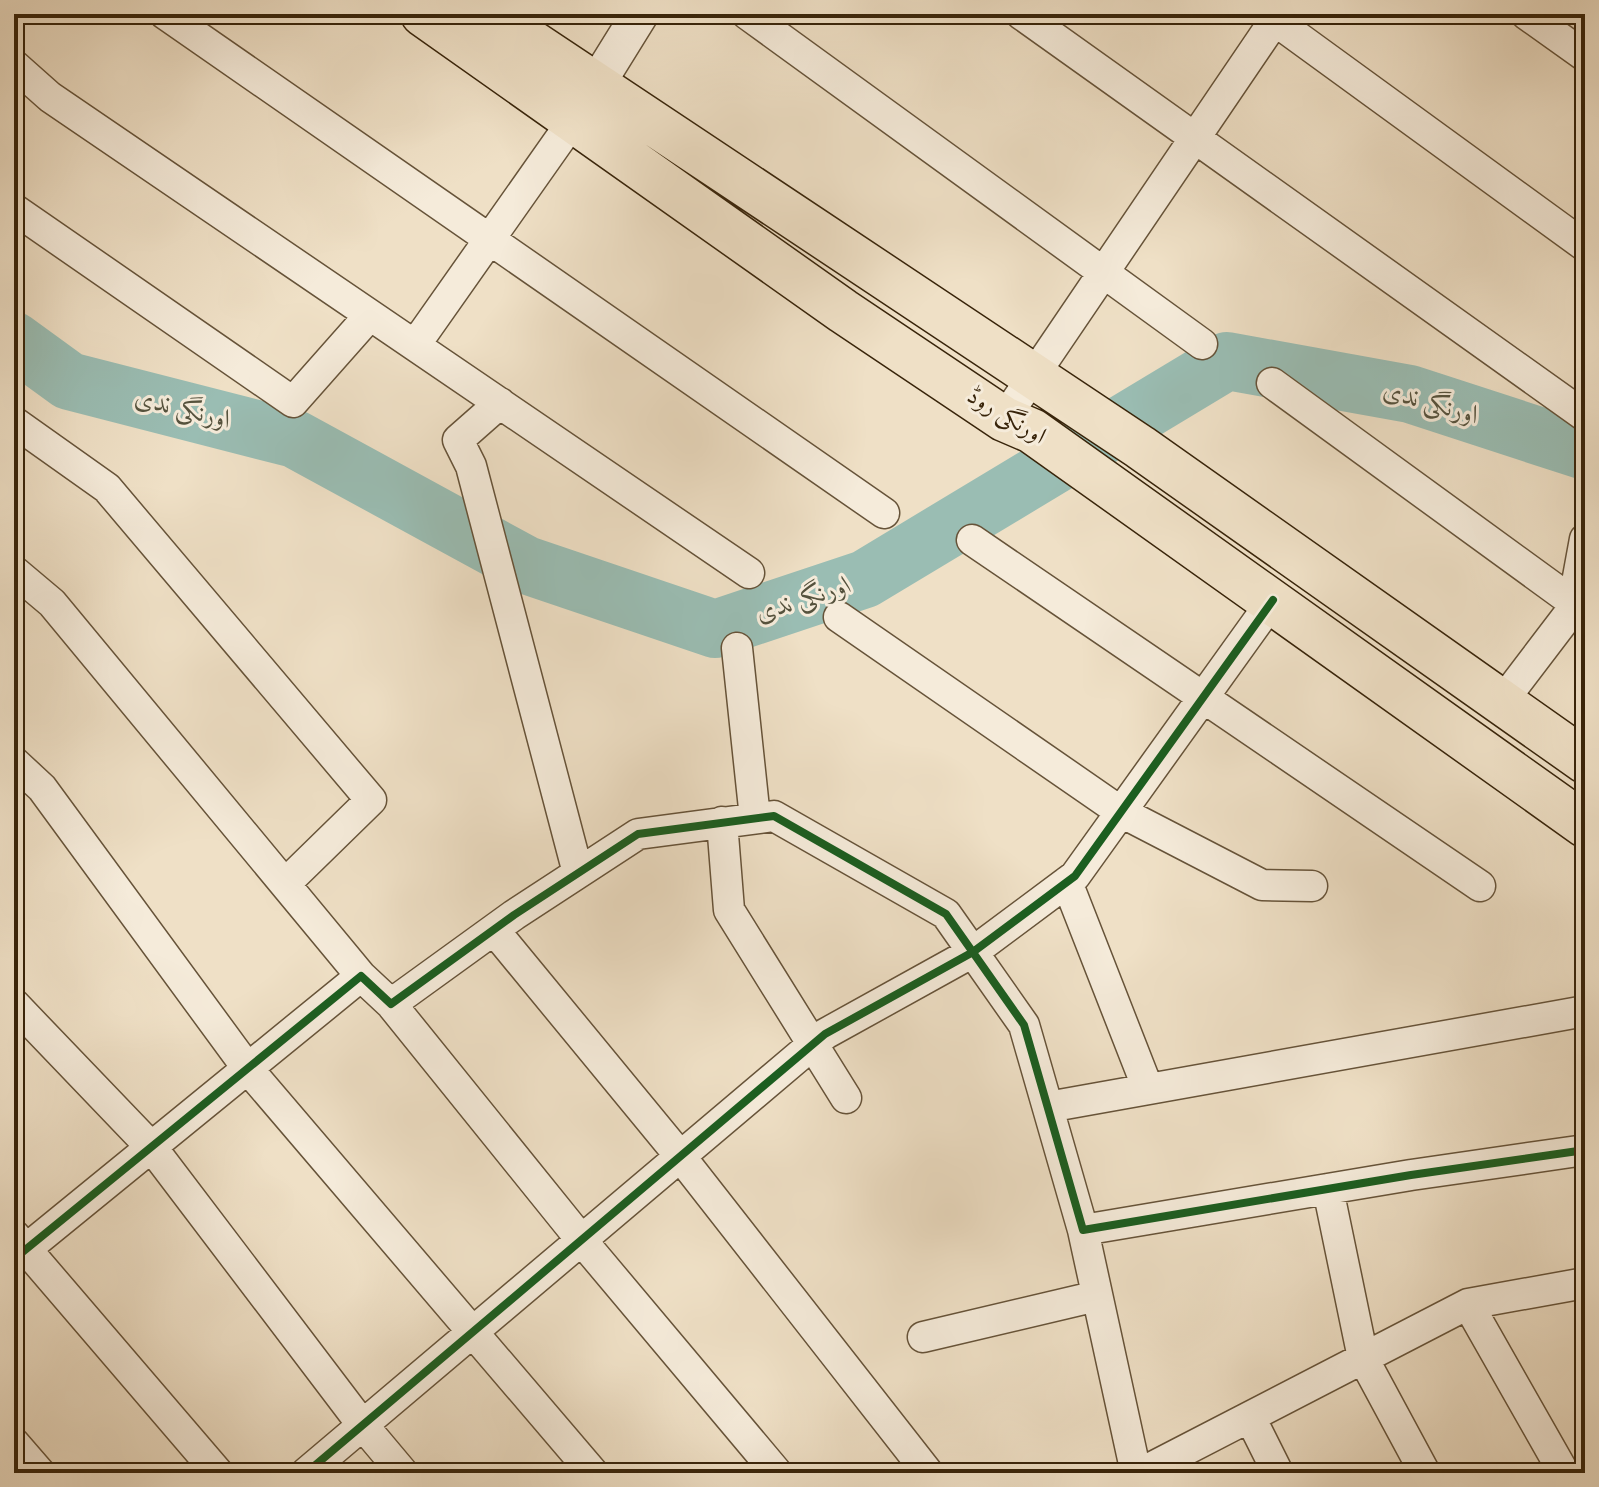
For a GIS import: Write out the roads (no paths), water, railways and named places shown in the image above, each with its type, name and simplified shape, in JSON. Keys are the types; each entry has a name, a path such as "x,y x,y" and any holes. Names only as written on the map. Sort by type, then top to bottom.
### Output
{"main road":[{"name":"اورنگی روڈ","path":"423,14 585,103 1036,377 1585,761"},
{"name":"اورنگی روڈ","path":"489,14 585,103 843,311 1018,425 1273,600 1585,825"}],"street":[{"path":"165,14 884,513"},
{"path":"415,345 585,103 640,14"},
{"path":"747,14 1202,344"},
{"path":"1021,14 1585,416"},
{"path":"1526,14 1585,56"},
{"path":"1018,425 1036,377 1196,139 1273,16 1585,246"},
{"path":"14,65 50,97 749,573"},
{"path":"14,209 293,402 370,315"},
{"path":"1272,383 1576,610"},
{"path":"500,403 458,440 471,466 578,873"},
{"path":"14,422 107,488 371,800 285,884"},
{"path":"1502,702 1576,610 1585,539"},
{"path":"972,540 1480,886"},
{"path":"14,571 52,603 361,976 391,1004 583,1242 777,1473"},
{"path":"306,1473 361,1423 583,1242 825,1034 973,952 1067,882 1273,600"},
{"path":"839,617 1121,812 1262,885 1312,886"},
{"path":"737,648 755,818"},
{"path":"14,762 42,788 248,1069 475,1331 593,1473"},
{"path":"391,1004 494,930 638,834 774,816 946,914 1024,1025 1083,1230 1138,1473 1468,1304 1585,1283"},
{"path":"722,822 729,910 846,1098"},
{"path":"1067,882 1148,1089"},
{"path":"494,930 680,1156 928,1473"},
{"path":"218,1473 18,1248 153,1149 361,976"},
{"path":"14,1004 153,1149 361,1423 403,1473"},
{"path":"1048,1107 1585,1011"},
{"path":"1083,1230 1585,1150"},
{"path":"1328,1189 1363,1358 1425,1473"},
{"path":"923,1337 1097,1296"},
{"path":"1468,1304 1564,1473"},
{"path":"1250,1417 1278,1473"},
{"path":"14,1443 40,1473"}],"waterway":[{"name":"اورنگی ندی","path":"14,341 69,381 295,439 526,565 715,629 865,579 1227,361 1410,394 1585,451"}]}
